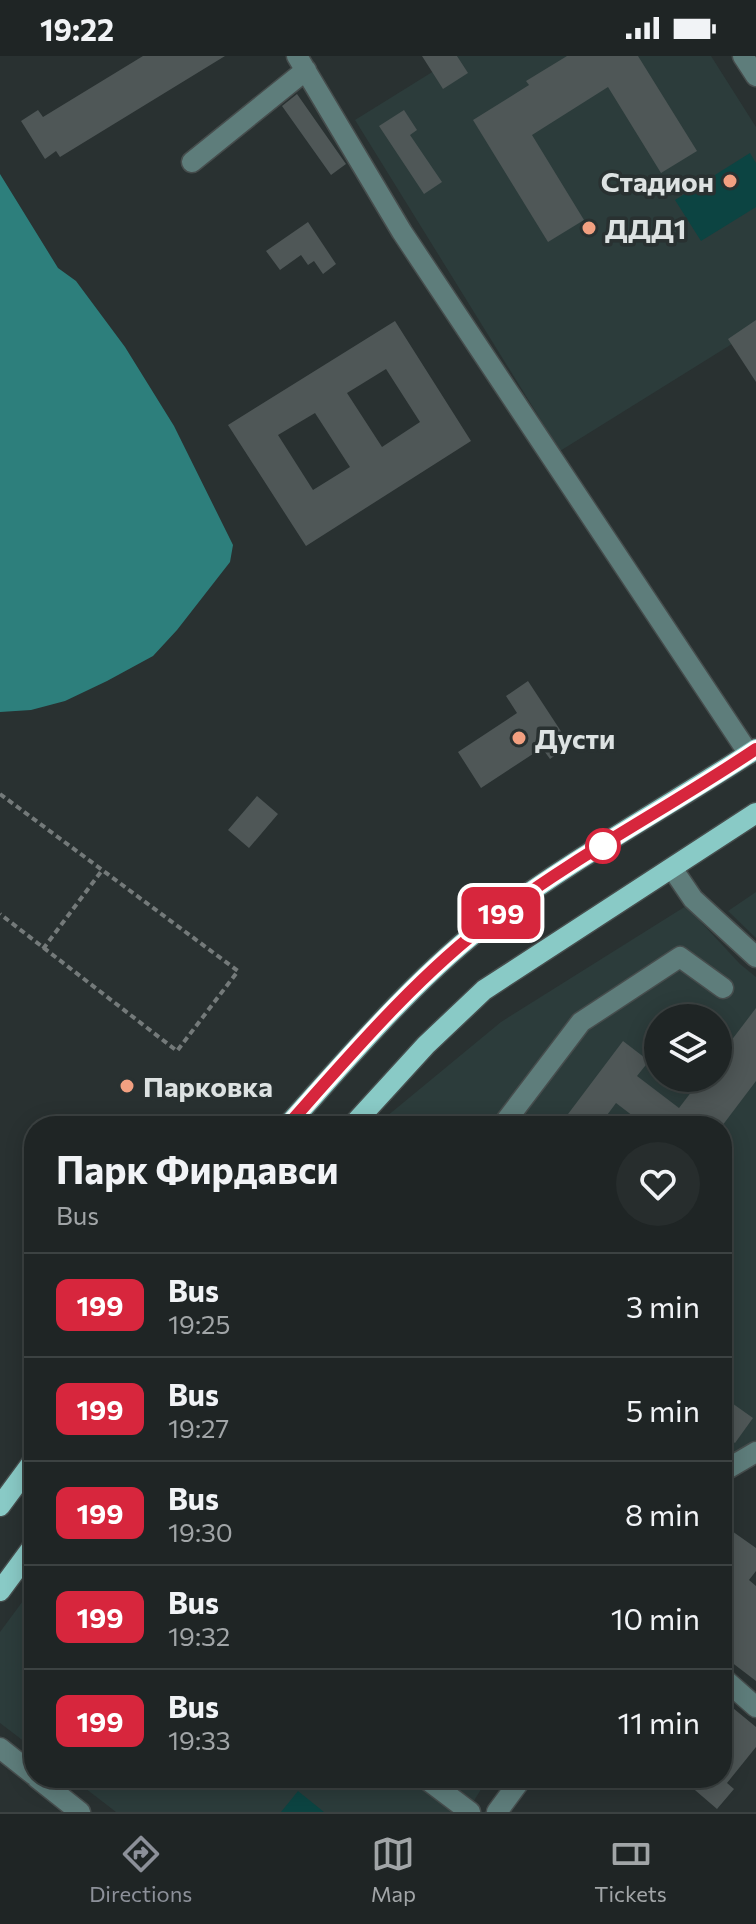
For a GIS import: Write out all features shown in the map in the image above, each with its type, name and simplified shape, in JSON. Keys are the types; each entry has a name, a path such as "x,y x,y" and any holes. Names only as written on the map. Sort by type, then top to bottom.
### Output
{"main road":[{"path":"296,1116 370,1033 447,957 492,919 545,881 753,752"},
{"path":"361,1116 426,1045 484,990 756,813"},
{"path":"0,1506 24,1474"},
{"path":"0,1591 24,1559"}],"street":[{"path":"743,56 756,76"},
{"path":"192,162 302,63 402,232 753,752"},
{"path":"676,874 693,899 756,957"},
{"path":"510,1116 581,1022 680,957 723,988"},
{"path":"732,1466 756,1452"},
{"path":"732,1686 756,1707"},
{"path":"0,1748 24,1767"},
{"path":"50,1788 80,1812"},
{"path":"438,1788 470,1812"},
{"path":"497,1812 515,1788"}],"path":[{"path":"0,794 238,971 177,1051 0,914"},
{"path":"43,949 103,869"}],"shaded area":[{"name":"ДДД1","path":"458,56 711,56 756,127 756,329 560,451 355,120"},
{"name":"Стадион","path":"750,153 756,163 756,207 701,241 675,200"},
{"path":"0,174 58,268 76,281 125,347 174,426 233,545 230,562 153,656 65,701 31,710 0,712"},
{"path":"756,892 756,938 728,911"},
{"path":"686,906 756,977 756,1443 732,1458 732,1116 387,1116 501,1022"},
{"path":"24,1600 24,1741 0,1723 0,1632"},
{"path":"85,1788 482,1788 467,1812 116,1812"},
{"path":"298,1791 324,1812 281,1812"}],"building":[{"path":"143,56 225,56 60,157 56,151 45,159 21,121 38,110 43,117"},
{"path":"422,56 457,56 468,73 443,89"},
{"path":"567,56 638,56 697,151 661,173 608,87 532,135 584,220 548,242 473,120 529,85 526,81"},
{"path":"297,94 346,164 331,175 282,106"},
{"path":"404,110 417,130 410,135 442,182 424,194 379,126"},
{"path":"308,222 336,264 323,274 314,261 308,265 301,255 280,270 266,251"},
{"path":"756,320 756,382 728,339"},
{"path":"395,321 471,441 306,546 228,425","holes":["386,369 420,422 382,447 347,393","315,413 350,467 313,490 278,435"]},
{"path":"528,681 570,745 550,759 542,748 481,788 458,752 517,713 506,696"},
{"path":"257,796 278,814 249,848 228,830"},
{"path":"756,1008 756,1081 730,1116 633,1116 616,1103 606,1116 567,1116 623,1041 644,1057 644,1067 637,1076 644,1081 644,1092 658,1092 679,1108 691,1092 732,1092 732,1040"},
{"path":"732,1403 753,1418 735,1443 732,1441"},
{"path":"732,1531 756,1548 756,1571 749,1580 756,1586 756,1681 732,1663"},
{"path":"732,1707 756,1727 756,1747 732,1777"},
{"path":"693,1788 734,1789 717,1809"}],"bus line":[{"name":"199","path":"296,1116 370,1033 447,957 492,919 545,881 756,749"}],"place":[{"name":"Стадион","path":"730,181"},
{"name":"ДДД1","path":"589,228"},
{"name":"Дусти","path":"519,738"},
{"name":"Парковка","path":"127,1086"}]}
